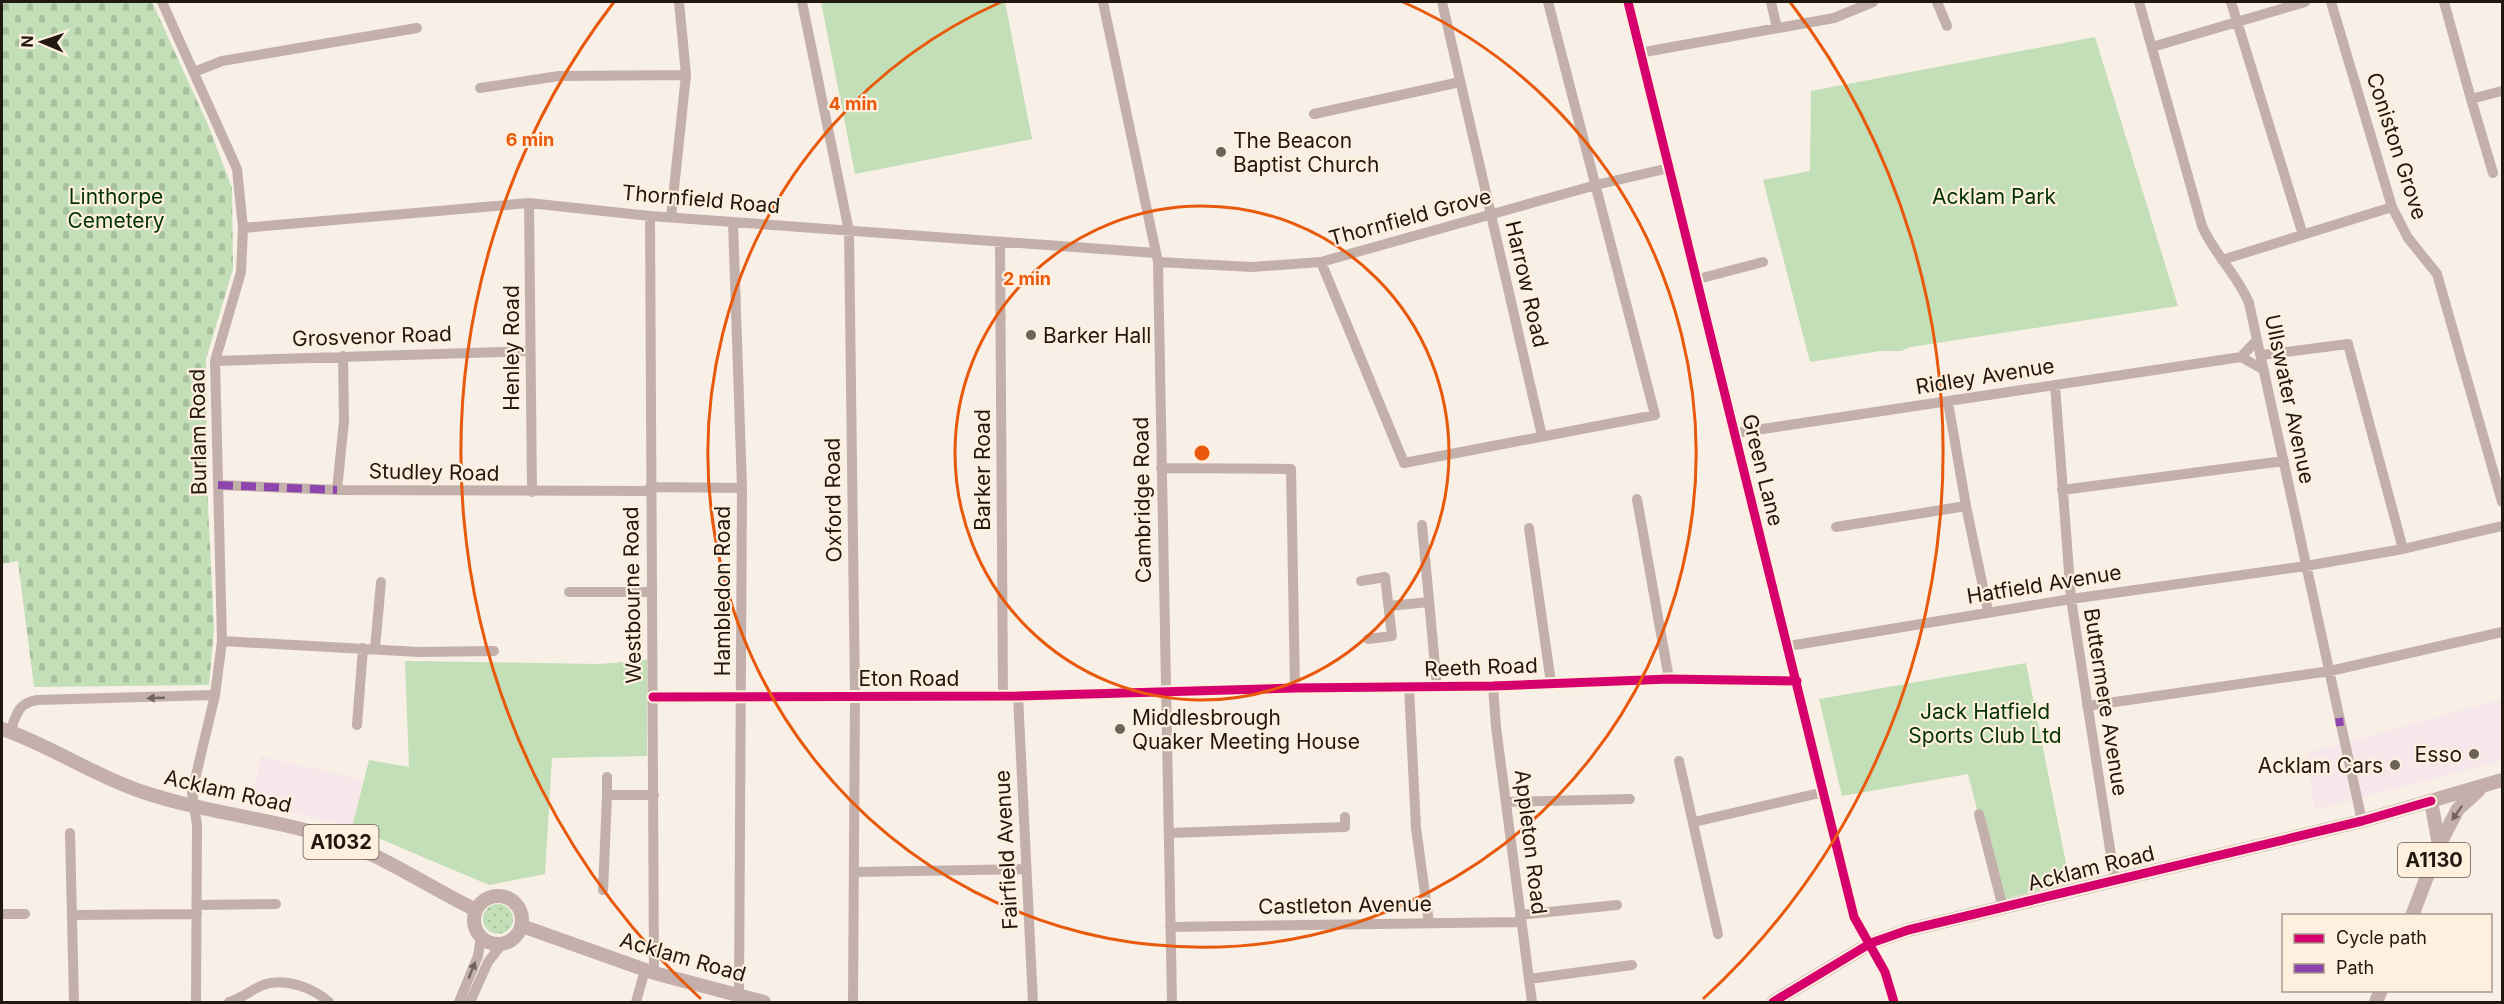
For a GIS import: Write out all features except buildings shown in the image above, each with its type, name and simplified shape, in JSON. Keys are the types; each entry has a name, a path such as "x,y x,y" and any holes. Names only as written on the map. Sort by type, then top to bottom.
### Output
{"main road":[{"name":"Acklam Road","path":"6,730 123,785 194,807 324,835 363,850 476,910"},
{"name":"Acklam Road","path":"1773,1002 1871,943 1908,930 2362,821 2502,780"},
{"path":"2439,845 2458,808 2483,786"},
{"name":"A1130","path":"2412,914 2439,845 2431,801"},
{"path":"503,896 510,898 521,910 522,926 514,938 502,944 494,944 481,937 475,924 476,910 487,898 503,896"},
{"name":"Acklam Road","path":"522,926 649,972 764,1002"}],"street":[{"name":"Burlam Road","path":"162,2 237,169 243,228 242,272 215,361 222,641 214,695 192,792 197,825 196,1002"},
{"path":"671,217 686,75 679,2"},
{"name":"Oxford Road","path":"802,2 849,231 855,696 853,1002"},
{"name":"Cambridge Road","path":"1103,2 1157,258 1172,1002"},
{"name":"Harrow Road","path":"1442,2 1542,436"},
{"path":"1321,262 1404,463 1655,415 1548,2"},
{"name":"Green Lane","path":"1628,2 1789,646 1854,917 1871,943 1888,979 1894,1002"},
{"path":"1771,2 1777,28"},
{"path":"1639,53 1834,18 1873,2"},
{"path":"1937,2 1947,26"},
{"name":"Ullswater Avenue","path":"2139,2 2202,226 2210,245 2242,287 2249,303 2362,821"},
{"path":"2231,2 2303,235"},
{"path":"2152,47 2305,2"},
{"name":"Coniston Grove","path":"2331,2 2392,207 2408,238 2437,274 2502,502"},
{"path":"2444,2 2493,173"},
{"path":"194,72 222,61 417,28"},
{"path":"480,88 559,76 686,75"},
{"path":"1314,114 1460,81"},
{"path":"2471,99 2502,91"},
{"name":"Thornfield Grove","path":"1157,258 1252,267 1321,262 1596,185 1668,168"},
{"name":"Thornfield Road","path":"243,228 529,203 650,216 1157,258"},
{"name":"Henley Road","path":"529,203 532,492"},
{"path":"2222,260 2392,207"},
{"name":"Westbourne Road","path":"636,1002 649,972 654,795 650,592 650,216"},
{"name":"Hambledon Road","path":"734,222 741,488 739,996"},
{"name":"Barker Road","path":"1000,244 1003,696"},
{"path":"1698,279 1763,262"},
{"path":"2258,340 2241,357 2264,370"},
{"path":"2262,355 2348,344 2403,549"},
{"name":"Grosvenor Road","path":"215,361 530,351"},
{"path":"337,490 344,421 343,356"},
{"name":"Ridley Avenue","path":"1736,433 2241,357"},
{"name":"Buttermere Avenue","path":"2055,385 2071,598 2115,881"},
{"path":"1948,402 1966,506 1988,611"},
{"path":"2062,490 2284,461"},
{"path":"1161,468 1291,470 1295,688"},
{"name":"Studley Road","path":"218,485 337,490 532,492 741,488"},
{"path":"1637,499 1669,679"},
{"path":"1836,527 1966,506"},
{"path":"1422,525 1437,687"},
{"name":"Hatfield Avenue","path":"1789,646 2071,598 2306,567 2403,549 2502,526"},
{"path":"1529,528 1551,683"},
{"path":"1361,581 1385,577 1389,606 1392,636 1368,639"},
{"path":"375,648 381,582"},
{"path":"569,592 650,592"},
{"path":"1389,606 1429,602"},
{"path":"2086,706 2330,671 2502,632"},
{"path":"222,641 418,652 494,651"},
{"path":"357,725 363,648"},
{"name":"Reeth Road","path":"1165,691 1493,686 1669,679 1797,681"},
{"name":"Appleton Road","path":"1493,686 1532,1002"},
{"path":"1409,687 1416,828 1429,923"},
{"name":"Eton Road","path":"653,697 1018,696 1165,691"},
{"path":"6,730 25,702 214,695"},
{"name":"Fairfield Avenue","path":"1018,696 1033,1002"},
{"path":"1679,761 1718,934"},
{"path":"603,890 607,777"},
{"path":"1694,822 1824,792"},
{"path":"607,795 654,795"},
{"path":"1506,802 1630,799"},
{"path":"1978,814 2003,908"},
{"path":"1169,834 1345,827 1345,817"},
{"path":"70,832 74,1002"},
{"path":"854,872 1026,869"},
{"path":"72,915 276,904"},
{"name":"Castleton Avenue","path":"1170,927 1429,923 1520,918 1617,905"},
{"path":"2,914 25,914"},
{"path":"459,1002 478,956 481,937"},
{"path":"470,1002 488,962 502,944"},
{"path":"1529,979 1632,965"},
{"path":"229,1002 265,984 291,984 316,991 329,1002"}],"shaded area":[{"path":"2502,699 2502,761 2314,810 2307,753"},
{"path":"261,756 363,780 352,827 250,802"}],"green space":[{"name":"Linthorpe Cemetery","path":"2,2 152,2 209,127 232,188 233,269 206,359 207,484 214,629 209,685 34,687 18,561 2,564"},
{"path":"821,2 1005,2 1032,139 855,174"},
{"name":"Acklam Park","path":"2095,37 2178,306 1911,347 1901,351 1880,351 1810,362 1763,180 1810,171 1811,91"},
{"path":"647,660 647,756 552,758 545,874 489,885 352,827 369,760 409,767 405,661 599,664"},
{"name":"Jack Hatfield Sports Club Ltd","path":"2026,663 2070,883 2000,900 1968,774 1842,796 1819,699"},
{"path":"498,904 509,908 513,919 509,930 498,934 487,930 483,919 487,908"}],"marked path":[{"path":"218,485 337,490"},
{"path":"2339,718 2340,726"}],"cycle path":[{"path":"1628,2 1854,917 1885,972 1894,1002"},
{"path":"653,697 1018,696 1295,688 1493,686 1669,679 1797,681"},
{"path":"1773,1002 1871,943 1908,930 2362,821 2431,801"}],"place":[{"name":"The Beacon Baptist Church","path":"1221,152"},
{"name":"Barker Hall","path":"1031,335"},
{"name":"Middlesbrough Quaker Meeting House","path":"1120,729"},
{"name":"Esso","path":"2474,754"},
{"name":"Acklam Cars","path":"2395,765"}]}
